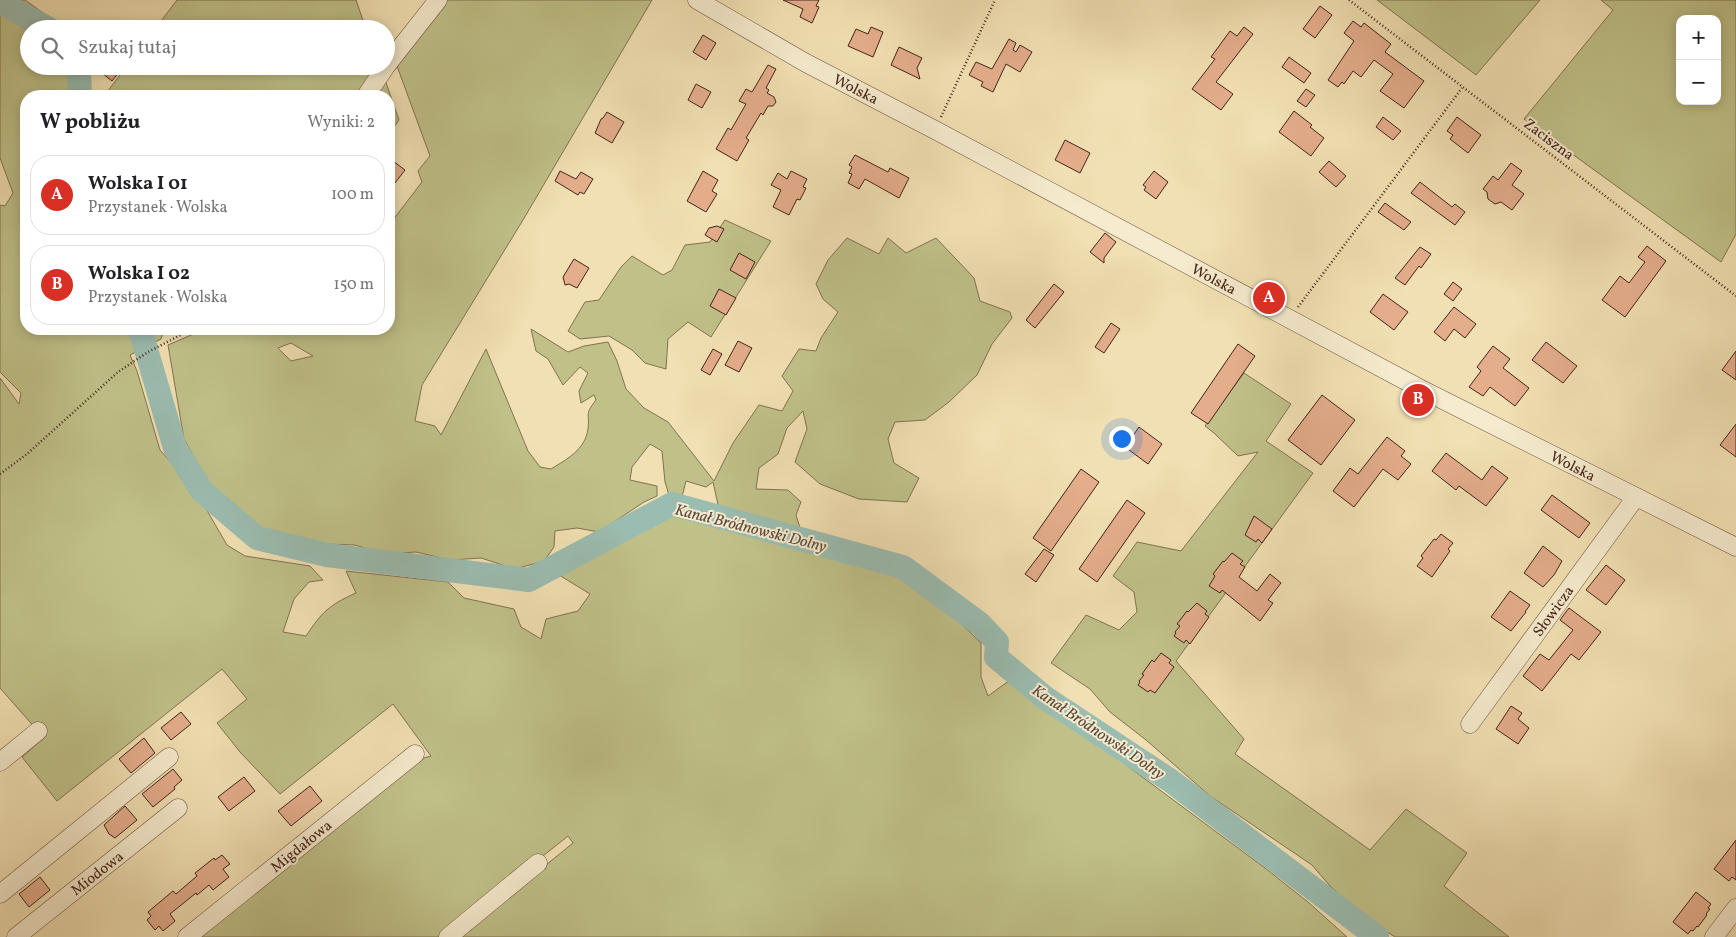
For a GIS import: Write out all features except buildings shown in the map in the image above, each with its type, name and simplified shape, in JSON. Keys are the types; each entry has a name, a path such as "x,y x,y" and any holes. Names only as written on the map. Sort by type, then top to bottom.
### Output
{"street":[{"path":"395,55 438,0"},
{"name":"Wolska","path":"697,0 806,63 1421,389 1736,547"},
{"path":"370,90 380,75"},
{"name":"Słowicza","path":"1470,724 1636,497"},
{"path":"0,762 38,731"},
{"name":"Migdałowa","path":"187,937 415,754"},
{"path":"0,894 169,757"},
{"name":"Miodowa","path":"16,937 178,808"},
{"path":"448,937 538,863"},
{"path":"1714,937 1736,908"}],"path":[{"path":"935,130 996,0"},
{"name":"Zaciszna","path":"1348,0 1736,296"},
{"path":"1289,318 1462,87"},
{"path":"0,474 27,454 118,372 148,352 181,335"}],"green space":[{"path":"0,0 25,0 53,20 20,20 20,75 89,75 89,90 20,90 20,335 162,335 161,339 130,355 137,371 160,450 194,488 227,545 245,556 310,566 323,580 309,582 294,599 283,632 306,636 327,610 339,601 356,593 346,571 448,582 464,598 514,609 521,627 541,639 546,619 578,611 590,594 559,575 672,514 897,572 940,603 981,643 981,677 988,696 1010,680 1058,719 1102,747 1265,868 1308,902 1347,937 458,937 573,843 568,836 441,937 199,937 420,759 431,756 393,704 280,794 240,752 217,723 247,699 222,669 57,801 22,757 44,738 0,688 0,378 19,404 21,393 0,372 0,205 5,206 13,193 0,158"},
{"path":"177,0 356,0 363,20 162,20"},
{"path":"443,0 652,0 523,220 422,385 415,421 435,426 441,435 486,349 528,451 540,467 551,469 579,448 588,429 589,411 596,400 594,395 581,403 579,391 588,373 580,367 563,385 548,359 536,351 531,329 568,352 584,346 608,342 617,361 626,389 644,408 668,422 714,481 733,443 759,405 782,411 793,391 782,376 799,349 816,351 821,338 838,312 823,299 816,284 828,260 847,238 879,254 888,238 906,253 936,238 974,278 980,301 1010,312 1012,318 992,344 977,375 949,402 925,420 895,422 888,439 894,463 919,478 907,502 859,499 820,484 795,462 807,429 803,411 787,428 778,454 759,468 756,489 788,490 801,502 796,515 800,528 719,509 713,482 706,487 686,481 682,497 669,495 665,482 662,451 650,444 632,467 630,480 657,486 657,496 644,502 599,532 577,528 555,531 554,547 544,561 515,569 481,558 450,560 416,552 385,554 355,545 323,544 282,554 250,543 233,528 184,439 168,345 191,335 395,335 395,217 422,182 418,171 430,156 397,66","holes":["291,343 313,356 291,361 278,348"]},
{"path":"1377,0 1540,0 1476,75"},
{"path":"1601,0 1736,0 1736,234 1721,262 1524,119 1613,10"},
{"path":"120,75 374,75 363,90 109,90"},
{"path":"384,77 389,90 374,90"},
{"path":"395,109 399,120 395,126"},
{"path":"725,220 771,241 711,337 688,322 668,339 666,369 645,363 632,350 609,336 580,339 568,331 585,302 599,300 621,267 632,256 663,275 672,270 685,245 710,242"},
{"path":"1244,373 1291,404 1266,441 1313,473 1176,661 1244,739 1235,754 1370,850 1406,809 1467,853 1444,886 1509,937 1395,937 1367,919 1330,886 1312,865 1210,796 1146,740 1110,712 1090,689 1051,663 1086,615 1119,630 1137,612 1134,592 1113,576 1137,542 1181,551 1258,452 1238,456 1205,426"}],"waterway":[{"name":"Kanał Bródnowski Dolny","path":"0,2 33,20"},
{"name":"Kanał Bródnowski Dolny","path":"79,75 80,90"},
{"name":"Kanał Bródnowski Dolny","path":"142,335 175,448 202,491 257,538 327,555 529,580 672,504 903,567 980,624 997,642 996,657 1044,697 1171,781 1377,937"}],"place":[{"name":"Wolska I 01","path":"1269,298"},
{"name":"Wolska I 02","path":"1418,400"}]}
